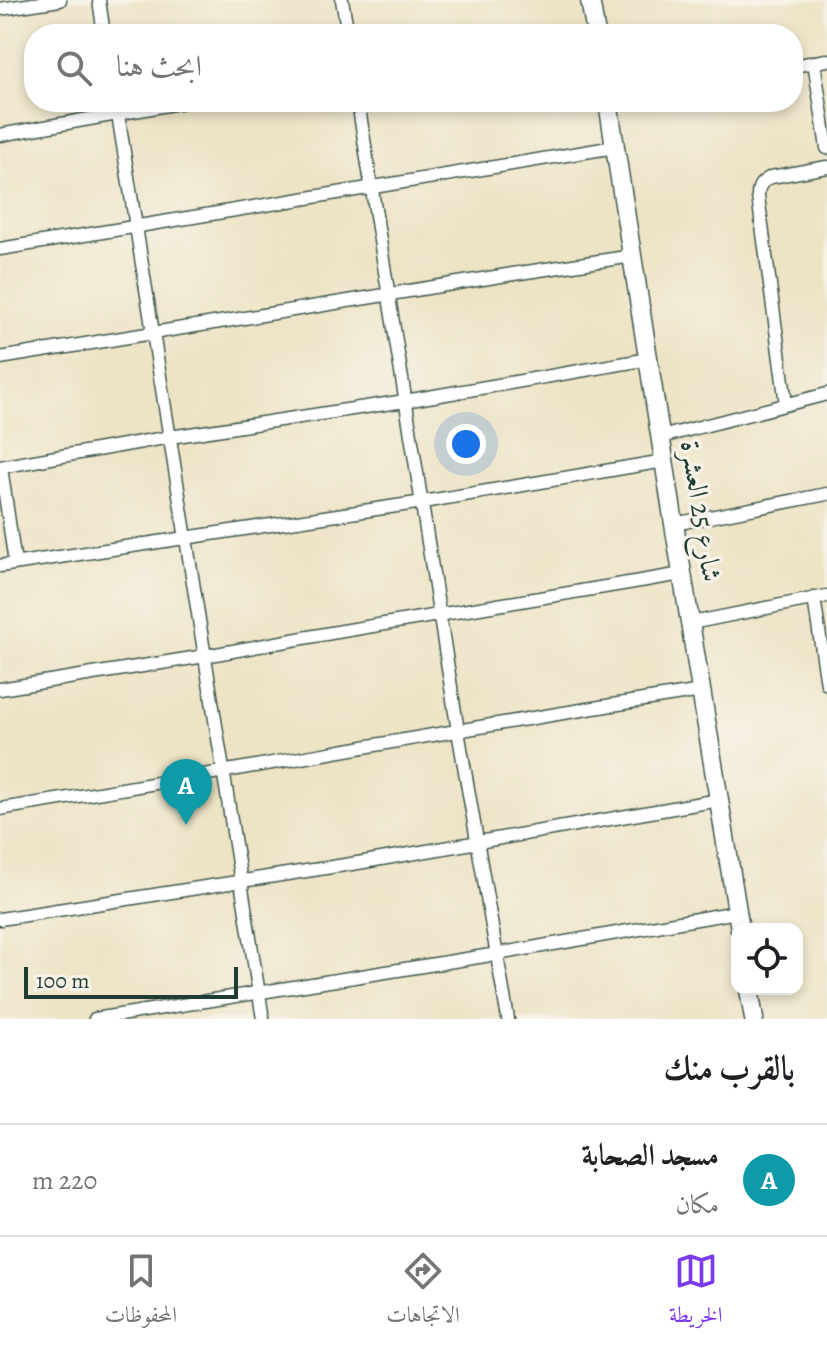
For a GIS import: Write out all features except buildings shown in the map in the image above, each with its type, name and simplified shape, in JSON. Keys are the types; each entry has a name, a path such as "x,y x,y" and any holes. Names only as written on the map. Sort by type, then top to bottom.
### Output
{"street":[{"path":"0,9 60,0"},
{"path":"99,0 103,24"},
{"path":"342,0 346,24"},
{"path":"590,0 594,24"},
{"path":"821,61 827,148"},
{"path":"0,135 96,112"},
{"path":"118,112 263,1019"},
{"path":"360,112 458,731 508,1019"},
{"name":"شارع 25 العشرة","path":"610,112 738,920"},
{"path":"0,249 615,147"},
{"path":"786,404 758,187 771,177 827,167"},
{"path":"0,358 633,256"},
{"path":"15,563 0,467 649,359"},
{"path":"661,437 827,394"},
{"path":"0,566 423,502 664,461"},
{"path":"674,524 827,494"},
{"path":"0,689 682,574"},
{"path":"691,623 820,597 827,684"},
{"path":"0,809 580,709 702,691"},
{"path":"0,919 478,843 719,800"},
{"path":"95,1019 497,954 738,920"},
{"path":"750,995 754,1019"}],"place":[{"name":"مسجد الصحابة","path":"186,825"}]}
